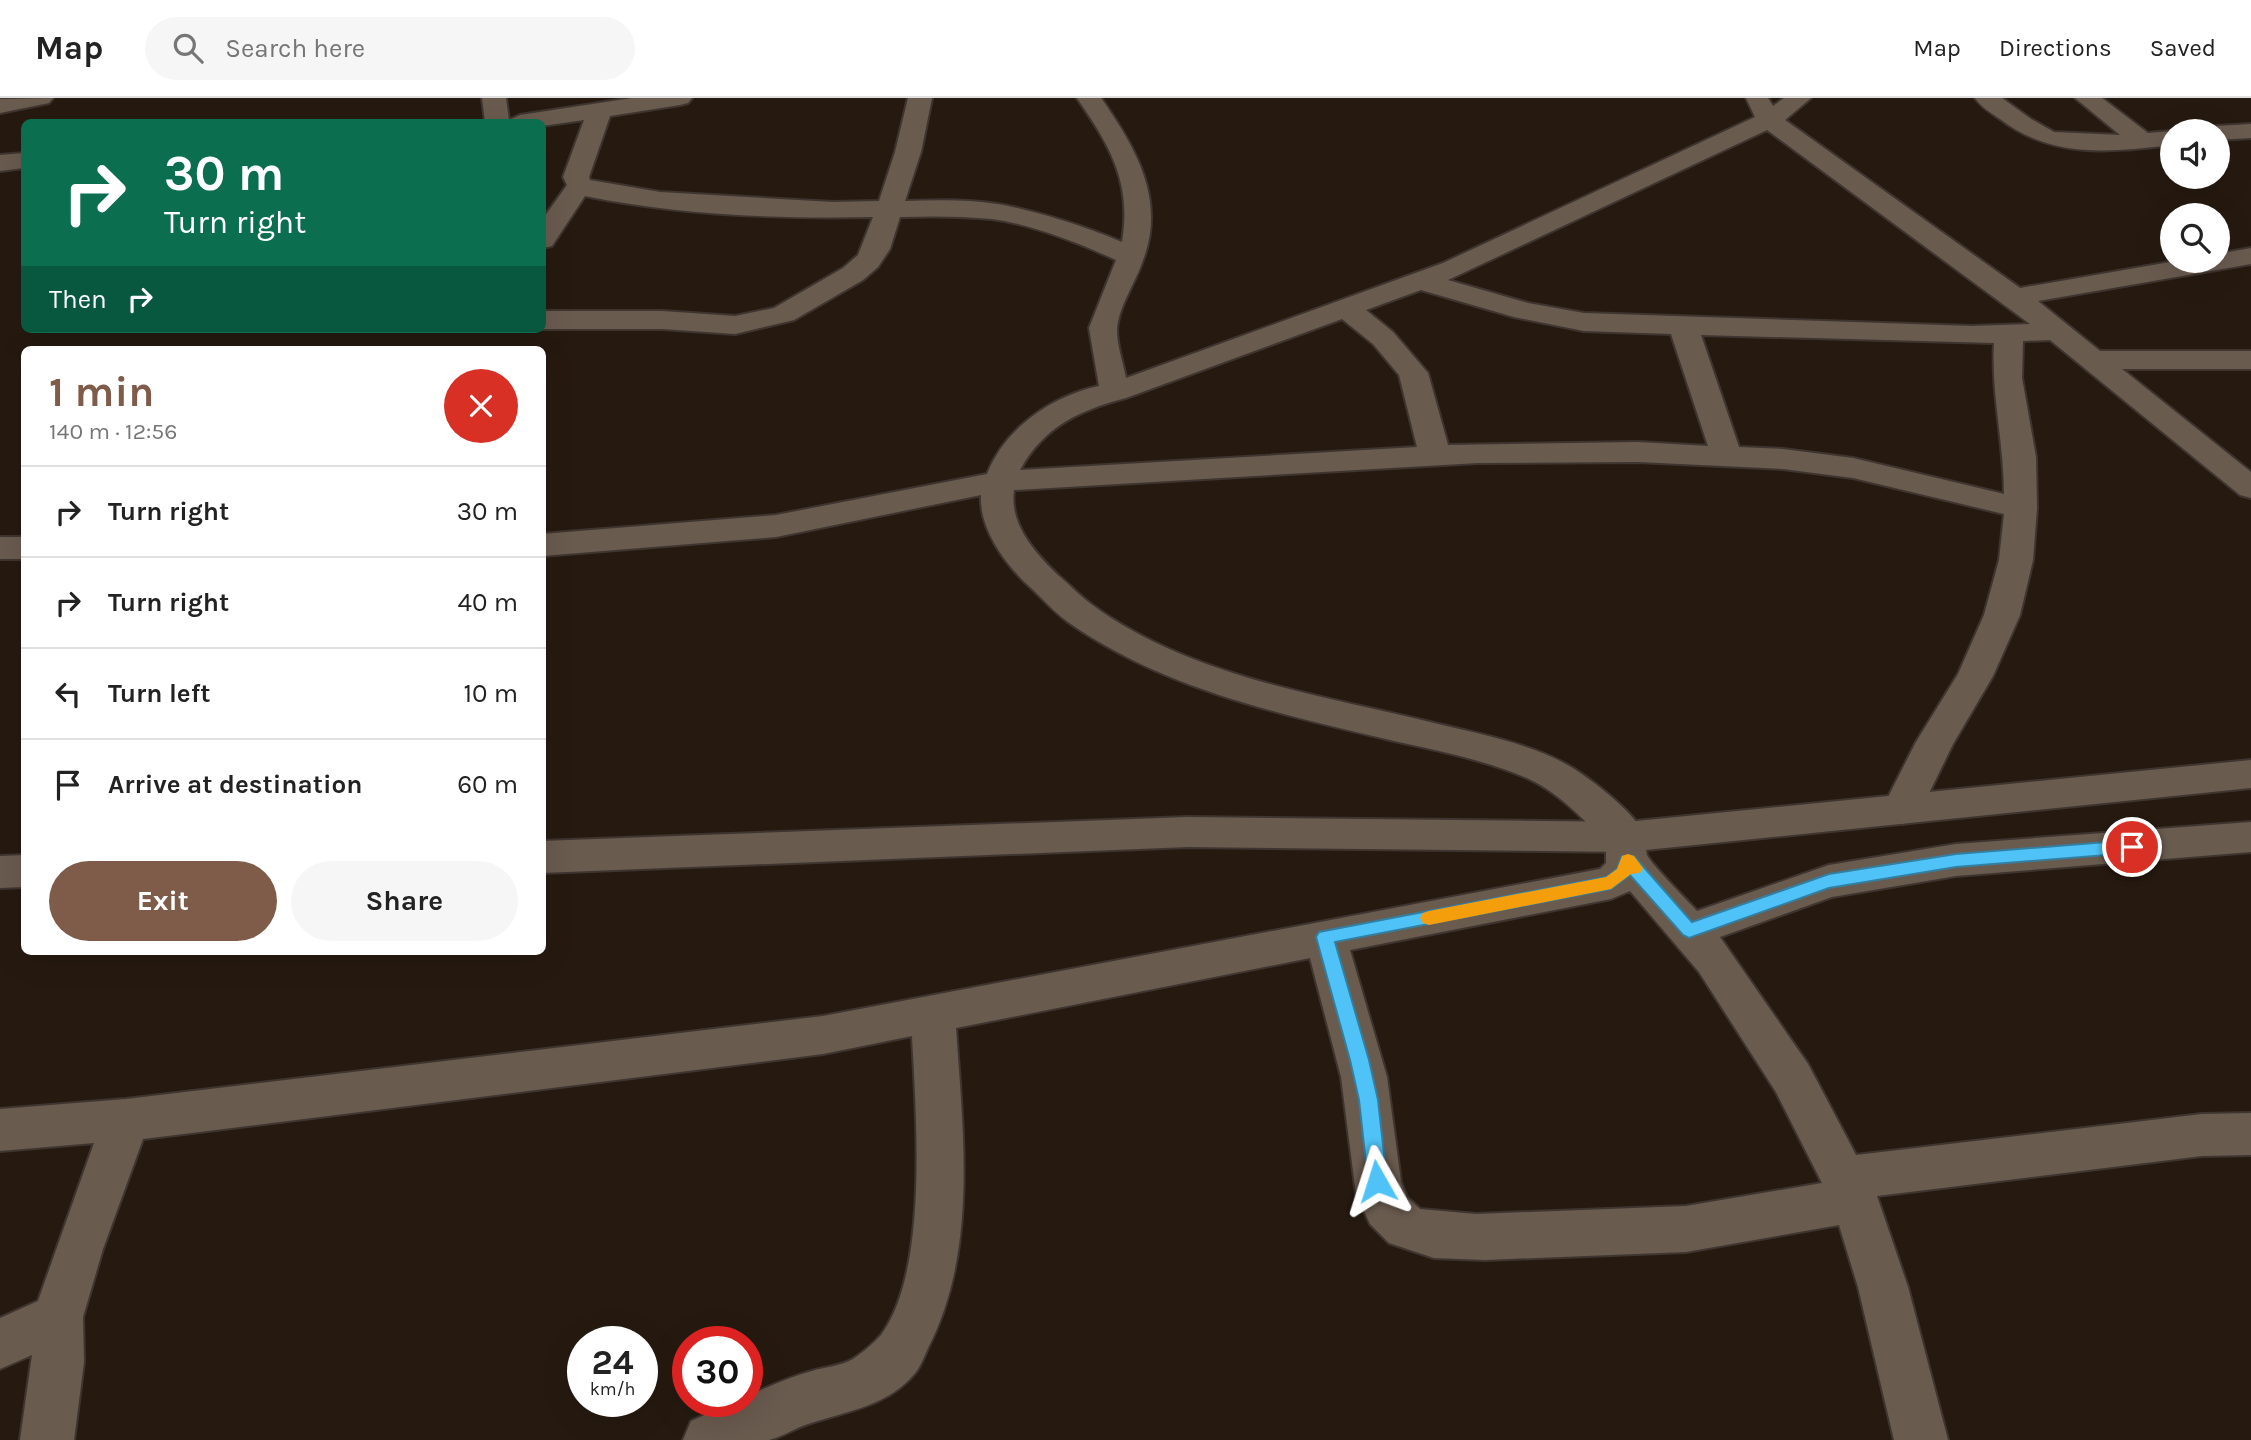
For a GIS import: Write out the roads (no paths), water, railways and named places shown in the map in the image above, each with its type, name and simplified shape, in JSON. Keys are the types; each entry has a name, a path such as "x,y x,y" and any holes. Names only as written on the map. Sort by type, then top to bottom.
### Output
{"street":[{"path":"0,106 41,98"},
{"path":"494,98 497,119"},
{"path":"540,119 680,98"},
{"path":"546,320 662,320 735,325 784,314 853,274 868,261 883,233 887,211 908,152 920,98"},
{"path":"1089,98 1108,124 1136,178 1140,194 1141,221 1132,257 1103,327 1115,392"},
{"path":"1799,98 1763,109 1453,269 1115,392 1079,401 1016,447 1000,481 996,501 1009,538 1022,559 1048,589 1098,627 1152,657 1305,706 1437,737 1533,764 1582,793 1714,960 1793,1078 1849,1189 1883,1287 1920,1440"},
{"path":"1987,98 2045,136 2062,141 2160,139"},
{"path":"2087,98 2143,141"},
{"path":"1763,109 2015,298 2251,488"},
{"path":"600,110 576,177 580,185 604,192 660,200 833,210 947,208 997,212 1080,235 1132,257"},
{"path":"2230,132 2251,131"},
{"path":"0,163 21,161"},
{"path":"546,234 580,185"},
{"path":"2015,298 2251,257"},
{"path":"1420,281 1524,311 1584,322 2009,335 2057,331"},
{"path":"1345,308 1383,338 1413,373 1435,455"},
{"path":"1682,325 1726,454"},
{"path":"1902,808 1935,742 1975,676 2002,615 2016,560 2021,508 2015,415 2007,378 2009,335"},
{"path":"2092,360 2251,360"},
{"path":"546,545 776,526 1000,481 1435,455 1638,452 1783,458 1853,468 2021,508"},
{"path":"0,548 21,548"},
{"path":"546,857 1188,832 1627,849 1902,808 2251,774"},
{"path":"1689,930 1841,879 1956,860 2251,837"},
{"path":"0,1130 125,1120 823,1035 1611,883 1623,873 1627,849"},
{"path":"0,872 21,871"},
{"path":"1325,937 1360,1060 1368,1100 1374,1167 1381,1196 1390,1212 1405,1227 1454,1237 1686,1229 1849,1189 2202,1135 2251,1134"},
{"path":"710,1440 802,1400 867,1381 885,1368 913,1328 922,1305 941,1190 933,1013"},
{"path":"47,1440 58,1362 58,1317 125,1120"},
{"path":"0,1345 58,1317"}]}
